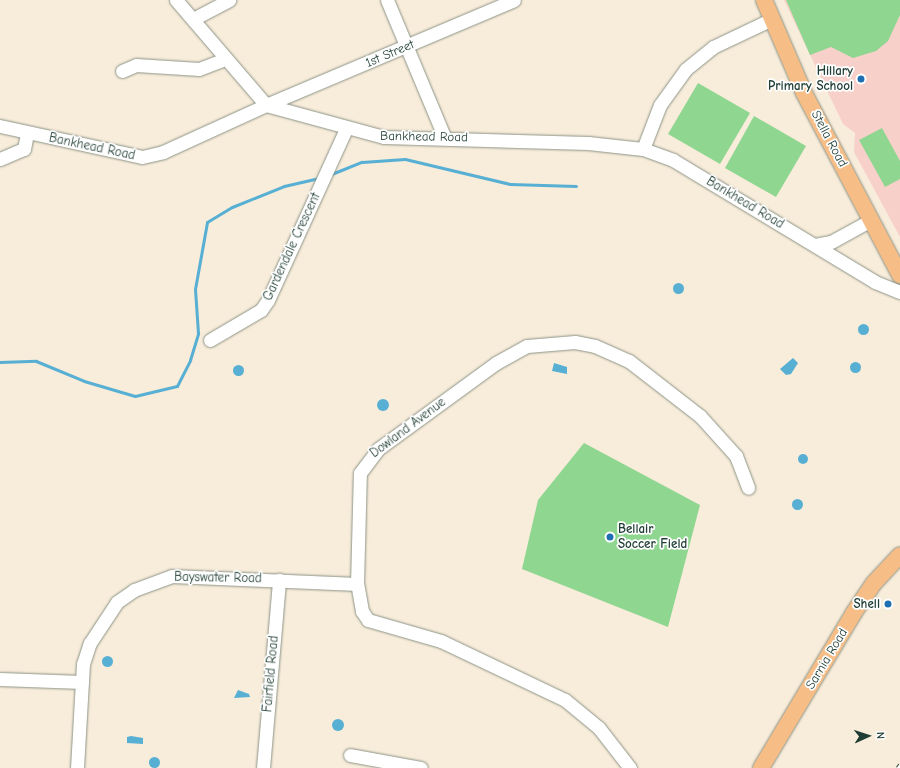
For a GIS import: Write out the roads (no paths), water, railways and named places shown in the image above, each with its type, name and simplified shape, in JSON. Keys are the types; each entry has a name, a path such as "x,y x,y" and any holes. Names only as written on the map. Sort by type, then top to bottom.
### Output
{"main road":[{"name":"Stella Road","path":"764,0 804,93 900,275"},
{"name":"Sarnia Road","path":"761,768 853,614 874,583 900,554"}],"street":[{"path":"176,0 266,105"},
{"path":"193,19 229,0"},
{"path":"387,0 444,136"},
{"name":"1st Street","path":"266,105 514,0"},
{"path":"643,149 660,105 686,69 713,46 772,19"},
{"path":"122,71 136,65 199,69 225,59"},
{"name":"Bankhead Road","path":"0,126 142,157 163,152 266,105 346,129 384,137 444,136 643,149 673,160 875,282 900,292"},
{"name":"Gardendale Crescent","path":"210,340 261,310 346,129"},
{"path":"0,160 24,149 27,133"},
{"path":"816,245 831,242 871,220"},
{"name":"Dowland Avenue","path":"630,768 599,728 565,700 441,641 368,620 362,611 357,584 358,489 367,460 496,363 526,346 575,342 595,346 629,361 700,416 726,442 736,456 748,488"},
{"name":"Bayswater Road","path":"77,768 82,682 90,643 103,619 117,602 134,590 172,576 357,584"},
{"name":"Fairfield Road","path":"263,768 279,580"},
{"path":"0,679 82,682"},
{"path":"350,755 420,768"}],"water":[{"path":"676,283 680,283 682,284 682,292 676,293 673,290 673,286"},
{"path":"863,323 867,325 869,329 867,333 863,335 859,333 857,329 859,325"},
{"path":"793,358 798,363 791,374 786,375 780,369"},
{"path":"853,362 857,362 859,363 859,371 853,372 850,369 850,365"},
{"path":"554,363 567,367 567,374 552,371"},
{"path":"238,364 242,366 244,370 242,374 238,376 234,374 232,370 234,366"},
{"path":"383,399 387,401 389,405 387,409 383,411 379,409 377,405 379,401"},
{"path":"801,454 805,454 807,455 807,463 801,464 798,461 798,457"},
{"path":"797,498 801,500 803,504 801,508 797,510 793,508 791,504 793,500"},
{"path":"107,655 111,657 113,661 111,665 107,667 103,665 101,661 103,657"},
{"path":"238,690 249,694 250,697 234,698"},
{"path":"338,719 342,721 344,725 342,729 338,731 334,729 332,725 334,721"},
{"path":"131,736 143,738 143,744 127,743 127,737"},
{"path":"154,756 158,758 160,762 158,766 154,768 150,766 148,762 150,758"}],"waterway":[{"path":"329,175 362,162 405,159 510,184 576,186"},
{"path":"0,362 36,361 84,381 135,396 177,386 190,360 198,333 195,289 207,222 232,207 284,186 320,178"}],"place":[{"name":"Hillary Primary School","path":"861,79"},
{"name":"Bellair Soccer Field","path":"610,537"},
{"name":"Shell","path":"888,604"}]}
